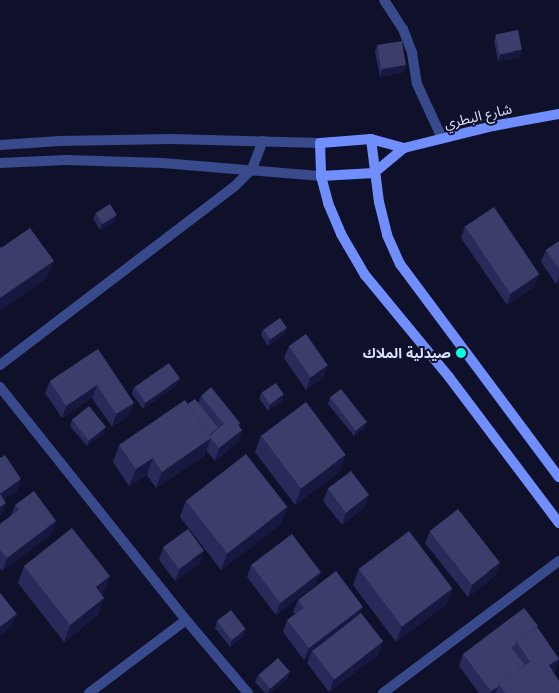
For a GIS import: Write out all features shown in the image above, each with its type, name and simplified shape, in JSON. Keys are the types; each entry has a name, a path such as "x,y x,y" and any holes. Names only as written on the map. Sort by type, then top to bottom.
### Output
{"main road":[{"name":"شارع البطري","path":"404,148 442,138 559,114"},
{"path":"404,148 371,139 320,143 321,176 328,203 341,234 365,275 449,377 559,523"},
{"path":"371,139 374,173 387,235 400,264 559,477"},
{"path":"321,176 374,173 404,148"}],"street":[{"path":"384,0 403,29 412,53 417,84 442,138"},
{"path":"0,145 152,140 320,143"},
{"path":"0,365 215,201 252,169 263,141"},
{"path":"0,163 66,160 162,162 321,176"},
{"path":"0,388 186,620 248,693"},
{"path":"383,693 559,561"},
{"path":"89,693 186,620"}],"building":[{"path":"518,30 522,50 499,54 495,34"},
{"path":"402,41 406,65 381,69 377,45"},
{"path":"110,204 117,215 102,224 96,213"},
{"path":"494,207 539,274 510,294 465,227"},
{"path":"30,228 54,261 0,298 0,246 1,248"},
{"path":"559,241 559,269 546,250"},
{"path":"280,318 287,328 270,339 264,329"},
{"path":"306,334 328,365 311,377 289,346"},
{"path":"98,349 134,403 116,414 97,385 66,406 50,381"},
{"path":"169,363 180,379 145,403 135,387"},
{"path":"276,383 284,395 270,404 262,393"},
{"path":"211,387 240,423 238,425 242,430 219,448 209,436 224,424 201,396"},
{"path":"341,389 367,422 356,431 330,398"},
{"path":"195,399 218,428 209,435 188,404"},
{"path":"185,400 211,438 162,472 153,458 136,469 119,445"},
{"path":"306,402 346,455 301,488 261,436"},
{"path":"89,406 106,427 89,441 72,420"},
{"path":"246,454 287,507 227,554 186,501"},
{"path":"5,455 21,479 0,494 0,458"},
{"path":"351,471 369,495 346,512 328,488"},
{"path":"34,491 56,521 7,558 0,550 0,524 19,510 15,505"},
{"path":"0,494 6,503 0,507"},
{"path":"458,509 500,563 471,585 430,531"},
{"path":"72,528 110,576 96,587 104,598 70,625 24,566"},
{"path":"188,529 204,551 179,569 163,547"},
{"path":"409,531 452,589 402,626 359,569"},
{"path":"292,534 321,572 280,603 251,565"},
{"path":"336,571 363,607 309,648 287,620 304,608 298,600"},
{"path":"0,593 17,614 0,627"},
{"path":"524,608 538,626 516,641 515,645 511,647 525,665 491,691 463,654"},
{"path":"231,610 246,629 232,640 217,621"},
{"path":"361,613 383,641 334,680 312,651"},
{"path":"537,627 559,659 549,665 559,681 559,693 505,693 499,684 530,662 516,641"},
{"path":"278,658 290,672 270,689 258,675"}],"place":[{"name":"صيدلية الملاك","path":"461,353"}]}
